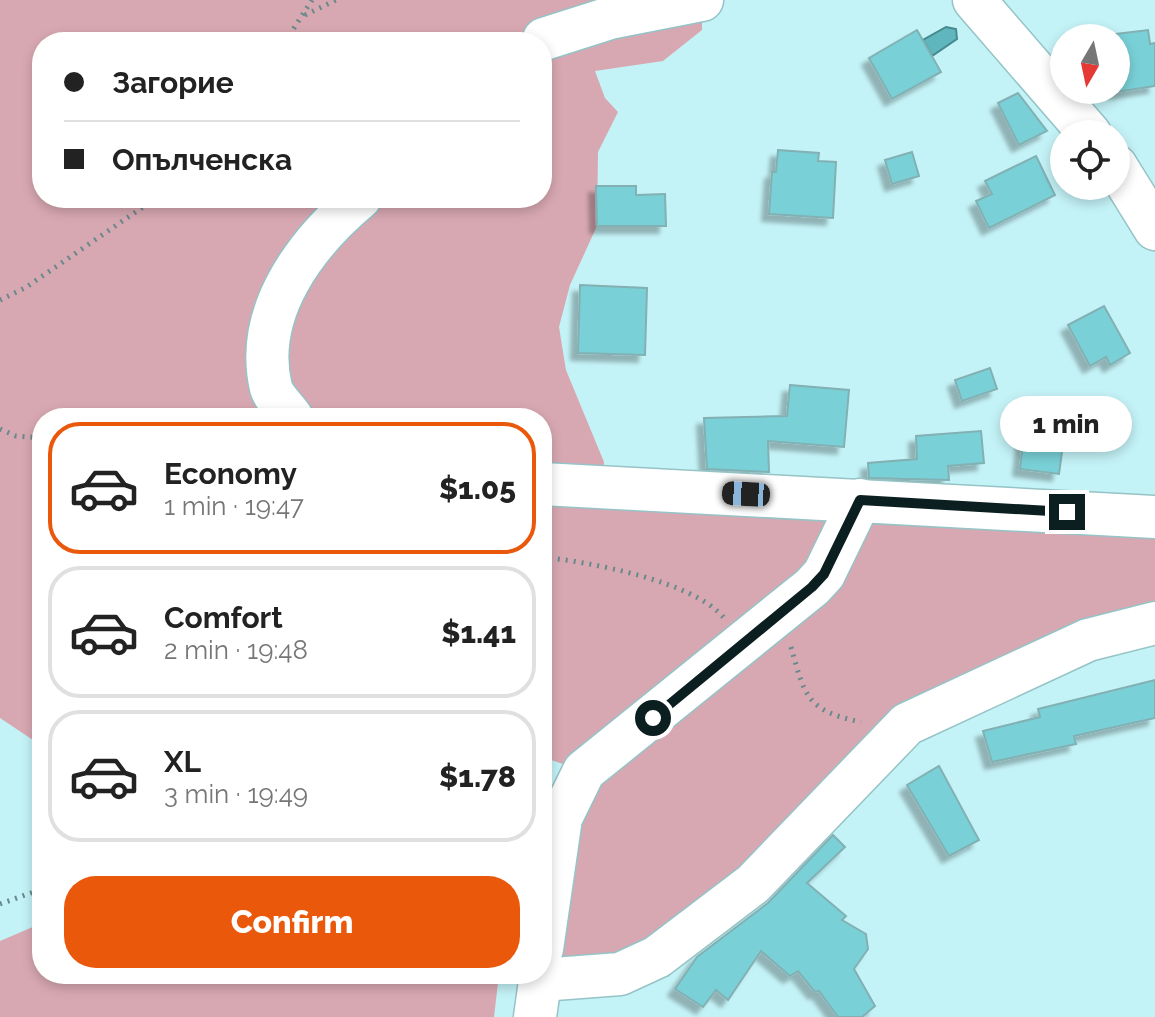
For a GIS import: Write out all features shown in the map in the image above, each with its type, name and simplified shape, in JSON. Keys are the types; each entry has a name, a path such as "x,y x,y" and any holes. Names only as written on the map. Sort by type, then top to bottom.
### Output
{"street":[{"path":"550,32 583,0"},
{"path":"552,37 610,18 702,0"},
{"path":"974,0 1078,120"},
{"path":"1130,189 1155,229"},
{"path":"285,408 272,391 266,336 286,283 348,208"},
{"path":"552,485 1155,517"},
{"path":"552,887 561,818 584,771 745,644 824,574 860,500"},
{"path":"552,979 620,974 657,957 753,884 907,724 1088,640 1155,623"}],"path":[{"path":"292,32 312,0"},
{"path":"305,15 336,0"},
{"path":"0,300 25,288 141,208"},
{"path":"0,429 16,436 32,437"},
{"path":"552,559 658,581 715,607 745,644"},
{"path":"791,635 791,648 805,693 828,715 874,725 885,746"},
{"path":"0,904 32,893"}],"shaded area":[{"path":"0,0 702,0 702,30 663,61 595,71 605,98 618,112 598,152 597,226 570,285 559,327 566,370 604,462 603,486 1155,517 1155,623 907,724 657,957 552,978 552,927 584,771 552,760 552,408 32,408 32,739 0,718"},
{"path":"32,927 32,984 498,984 494,1017 0,1017 0,941"}],"water":[{"path":"946,27 956,29 957,39 932,56 923,40"}],"building":[{"path":"917,30 941,72 892,99 869,58"},
{"path":"1148,30 1150,44 1155,43 1155,86 1130,90 1130,32"},
{"path":"1018,93 1047,131 1019,145 998,103"},
{"path":"778,150 819,153 818,161 836,162 833,218 769,214 772,172 776,172"},
{"path":"912,152 919,176 892,184 885,160"},
{"path":"1036,156 1050,185 1050,198 989,228 976,201 992,194 985,181"},
{"path":"596,186 636,186 636,195 665,194 666,226 597,226"},
{"path":"580,285 647,288 645,355 578,353"},
{"path":"1104,306 1130,353 1110,365 1106,357 1090,366 1068,325"},
{"path":"990,368 997,389 962,401 955,380"},
{"path":"790,385 849,390 844,447 768,441 769,472 707,469 704,418 787,416"},
{"path":"1025,425 1065,430 1059,474 1020,469"},
{"path":"981,431 984,463 948,466 949,480 869,478 868,463 917,459 916,436"},
{"path":"1155,680 1155,718 1074,736 1076,744 992,762 983,731 1040,717 1038,709"},
{"path":"939,766 979,840 949,856 907,785"},
{"path":"833,835 845,847 807,883 846,916 842,920 866,934 868,949 854,969 875,1006 862,1017 838,1017 819,991 815,992 798,971 790,976 761,951 728,1000 716,990 703,1007 675,989 697,957 768,903"}],"route":[{"path":"653,718 812,587 824,574 860,500 1067,512"}]}
